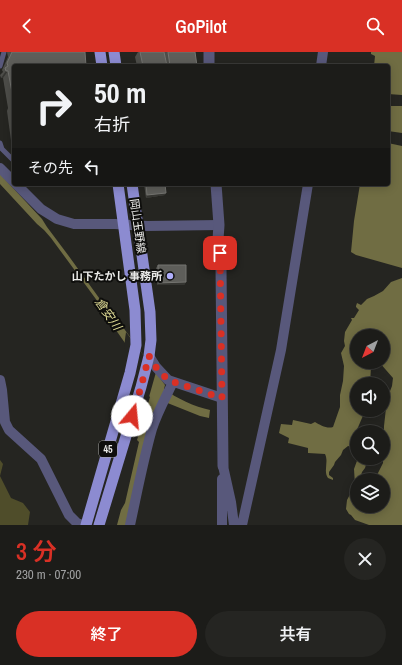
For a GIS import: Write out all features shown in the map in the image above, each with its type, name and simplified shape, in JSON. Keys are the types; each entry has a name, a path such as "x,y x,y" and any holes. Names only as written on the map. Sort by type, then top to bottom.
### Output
{"main road":[{"path":"100,52 102,64"},
{"path":"114,52 116,64"},
{"name":"岡山玉野線","path":"86,525 130,372 136,345 135,310 118,186"},
{"name":"岡山玉野線","path":"99,525 141,387 151,340 150,312 132,186"}],"street":[{"path":"209,52 209,64"},
{"path":"321,64 323,52"},
{"path":"0,168 12,180"},
{"path":"18,186 41,209 57,219 74,224 138,226 219,225"},
{"path":"216,186 220,267 223,466 221,481 222,525"},
{"path":"242,525 281,350 308,186"},
{"path":"148,358 171,386 222,398"},
{"path":"0,380 5,422 9,430 41,459 69,515 82,525"},
{"path":"132,525 152,428 171,386"},
{"path":"223,466 231,502 234,525"}],"lane":[{"path":"0,66 4,52"},
{"path":"0,143 2,149 12,159"}],"shaded area":[{"path":"0,460 3,464 0,476"},
{"path":"0,476 11,498 23,503 30,512 28,525 0,525"}],"water":[{"path":"371,52 402,52 402,95 390,94 390,64 374,64 375,56 371,54"},
{"path":"390,106 402,106 402,133 390,131"},
{"path":"390,143 402,146 402,268 356,255 351,252 360,186 390,186"},
{"name":"倉安川","path":"0,174 42,219 115,320 117,319 165,385 164,389 186,402 210,410 209,418 200,416 160,400 127,525 117,525 121,510 125,503 139,442 137,440 150,397 125,343 111,323 112,321 51,238 0,184"},
{"path":"402,278 402,525 369,525 355,520 346,509 347,500 350,494 350,513 390,513 390,473 378,473 382,465 390,465 390,425 384,425 385,417 390,417 390,391 393,378 385,369 390,369 390,329 350,329 350,369 371,369 370,377 350,377 350,417 362,417 359,425 350,425 350,446 348,446 343,450 329,472 329,475 333,478 333,480 328,478 327,475 325,454 308,453 308,448 288,443 289,438 279,433 281,424 292,425 293,420 311,424 315,422 326,427 333,427 340,407 344,366 341,353 345,346 345,332 352,320 351,318 354,318 359,310 356,307 357,303 361,305 367,299 383,291 391,282"},
{"path":"355,465 366,465 362,472 354,473"}],"pier":[{"path":"126,332 156,372 149,397 144,391 124,347"}],"building":[{"path":"12,52 85,52 86,64 12,64 12,92 8,71 6,71 5,68 8,66 7,63"},
{"path":"140,52 164,52 167,64 143,64"},
{"path":"168,52 195,52 197,64 170,64"},
{"path":"146,186 165,186 166,193 147,195"},
{"path":"158,265 186,265 186,282 158,283"}],"place":[{"name":"山下たかし 事務所","path":"170,276"}],"route":[{"path":"132,416 149,356 156,367 168,380 222,398 220,253"}]}
